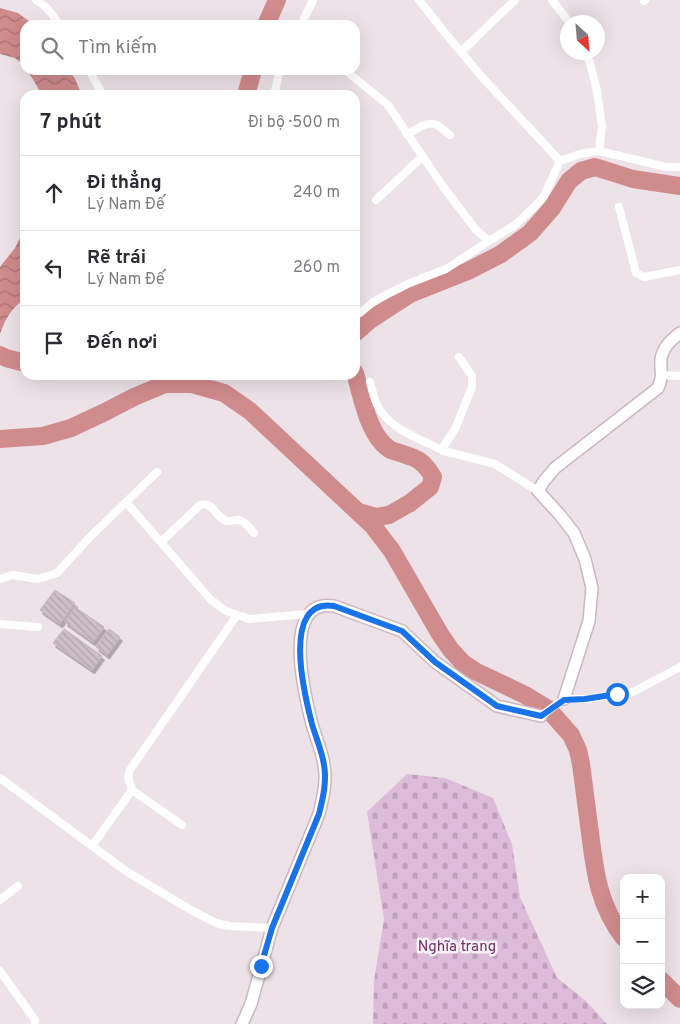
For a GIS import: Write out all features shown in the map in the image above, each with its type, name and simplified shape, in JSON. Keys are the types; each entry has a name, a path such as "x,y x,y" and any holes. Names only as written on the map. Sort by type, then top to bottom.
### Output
{"street":[{"path":"36,0 47,8 56,20"},
{"path":"303,20 313,0"},
{"path":"419,0 482,77 560,161"},
{"path":"461,52 516,0"},
{"path":"552,0 564,15"},
{"path":"589,60 597,91 602,127 599,152"},
{"path":"92,75 100,90"},
{"path":"275,90 279,75"},
{"path":"351,75 388,106 442,185 476,230 489,241"},
{"path":"407,134 432,123 450,135"},
{"path":"360,313 373,302 388,294 446,269 515,225 544,196 560,161 580,154 599,152 666,167 680,167"},
{"path":"376,200 422,157"},
{"path":"619,207 636,273 644,277 680,270"},
{"path":"538,491 555,468 658,388 662,379 661,359 665,348 670,340 680,332"},
{"path":"444,451 444,446 456,427 472,386 472,376 460,357"},
{"path":"662,375 680,376"},
{"path":"370,382 377,404 385,417 397,427 444,451 495,464 538,491 574,532 585,559 592,588 589,621 564,700"},
{"path":"0,580 12,575 38,579 56,573 157,472"},
{"path":"126,502 212,600 226,611 249,619 308,614"},
{"path":"161,542 200,505 205,503 220,517 227,521 238,520 243,522 254,533"},
{"path":"242,1024 250,1004 272,928 319,814 323,796 324,764 312,724 301,672 300,634 308,614 318,607 325,605 334,606 402,631 435,662 497,706 541,716 564,700 633,692 680,667"},
{"path":"182,825 132,790 128,777 130,770 237,615"},
{"path":"0,624 38,627"},
{"path":"0,778 126,871 189,909 216,923 237,927 272,928"},
{"path":"92,846 132,790"},
{"path":"0,900 18,886"},
{"path":"0,971 36,1024"}],"green space":[{"name":"Nghĩa trang","path":"407,774 445,778 493,798 512,844 520,897 557,978 585,1000 607,1024 373,1024 374,981 384,919 367,812"}],"water":[{"path":"0,8 18,13 27,20 20,20 20,62 15,58 0,54"},
{"path":"30,75 72,75 80,90 39,90"},
{"path":"20,238 20,303 4,323 0,334 0,267 15,248"}],"building":[{"path":"55,590 75,603 60,624 40,610"},
{"path":"75,607 104,627 93,642 65,622"},
{"path":"64,629 102,656 92,670 53,643"},
{"path":"109,629 120,637 107,655 96,647"}],"waterway":[{"path":"268,20 277,0"},
{"path":"247,90 252,75"},
{"path":"360,329 410,294 468,271 501,254 530,233 552,208 569,181 581,171 595,167 633,179 680,186"},
{"path":"0,355 20,362"},
{"path":"357,380 371,425 382,443 390,450 419,461 433,477 430,487 410,503 389,515 376,517 358,512"},
{"path":"0,439 43,436 71,428 165,384 192,384 224,393 250,411 373,526 392,551 440,634 463,663 548,709 571,735 578,750 581,764 596,875 609,914 620,932"},
{"path":"665,984 680,999"}],"route":[{"path":"261,966 272,928 319,814 323,796 324,764 312,724 301,672 300,634 305,619 313,610 325,605 334,606 402,631 435,662 497,706 541,716 564,700 617,694"}]}
